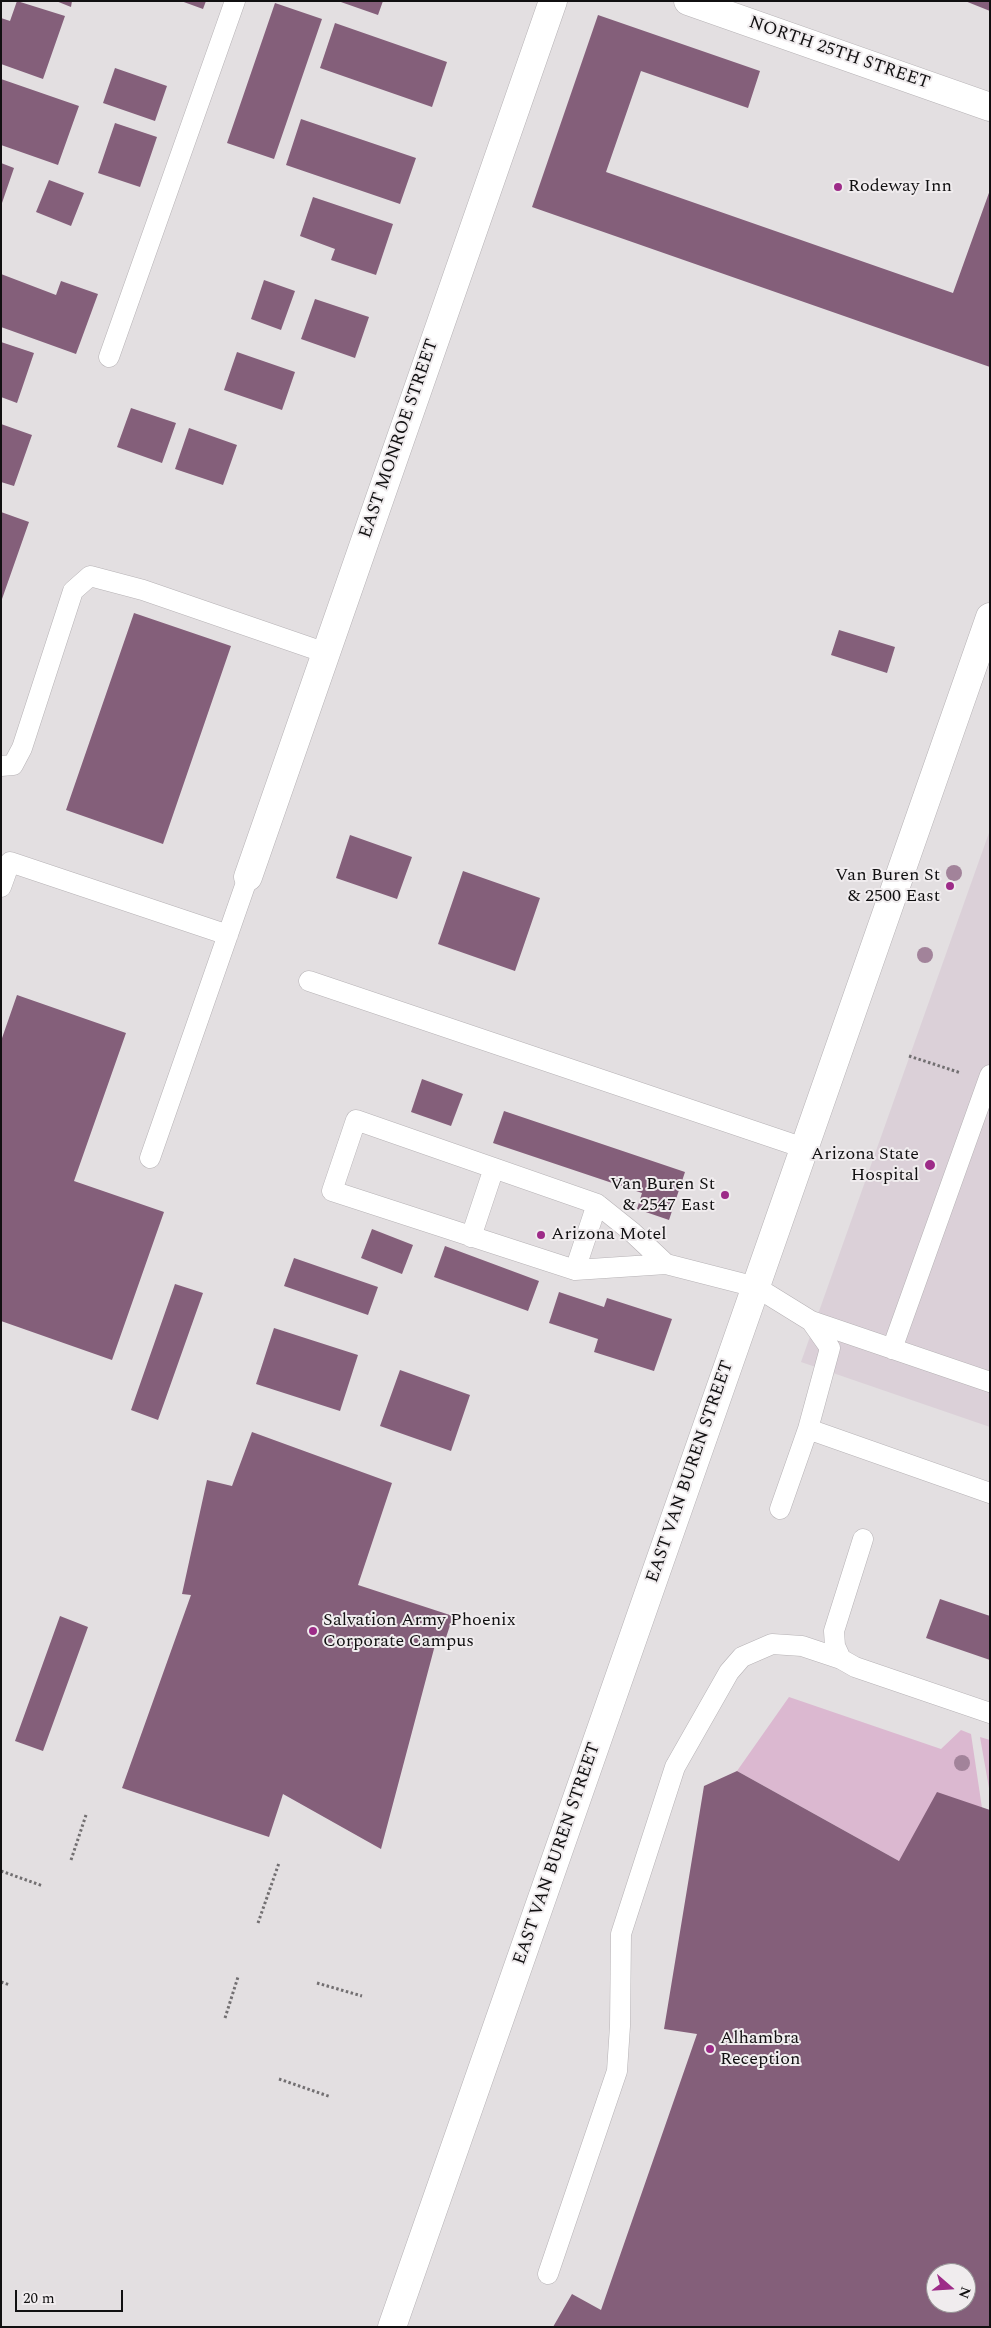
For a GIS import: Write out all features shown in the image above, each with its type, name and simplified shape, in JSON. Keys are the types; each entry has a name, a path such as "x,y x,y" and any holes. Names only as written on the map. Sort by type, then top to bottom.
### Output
{"main road":[{"name":"EAST MONROE STREET","path":"248,877 553,1"},
{"name":"NORTH 25TH STREET","path":"688,1 990,107"},
{"name":"EAST VAN BUREN STREET","path":"392,2327 990,617"}],"lane":[{"path":"109,357 235,1"},
{"path":"1,766 13,765 22,748 73,591 90,576 143,590 326,653"},
{"path":"1,887 10,862 228,935"},
{"path":"150,1158 248,877"},
{"path":"309,982 804,1148"},
{"path":"892,1349 989,1078"},
{"path":"666,1264 632,1232 597,1204 356,1120 332,1191 575,1270 666,1264 756,1287 811,1321 990,1382"},
{"path":"471,1237 494,1168"},
{"path":"575,1270 597,1204"},
{"path":"780,1509 808,1429 830,1348 811,1321"},
{"path":"808,1429 990,1493"},
{"path":"841,1659 835,1646 834,1632 863,1538"},
{"path":"548,2274 617,2071 620,2026 621,1934 675,1766 729,1672 742,1657 759,1648 781,1644 802,1646 841,1659 855,1667 990,1713"}],"path":[{"path":"909,1056 989,1078"},
{"path":"71,1860 86,1815"},
{"path":"258,1923 279,1862"},
{"path":"1,1870 43,1886"},
{"path":"225,2018 238,1977"},
{"path":"1,1982 10,1985"},
{"path":"317,1983 362,1996"},
{"path":"279,2079 331,2097"}],"shaded area":[{"name":"Arizona State Hospital","path":"990,830 990,1427 801,1362"},
{"path":"789,1697 941,1749 961,1730 971,1734 982,1808 899,1861 737,1771"},
{"path":"980,1737 990,1740 990,1794"}],"building":[{"path":"17,1 65,16 43,79 1,64 1,18 10,21"},
{"path":"56,1 72,1 71,7"},
{"path":"181,1 206,1 203,9"},
{"path":"338,1 383,1 378,15"},
{"path":"965,1 990,1 990,11"},
{"path":"275,3 322,19 274,159 227,143"},
{"path":"598,15 760,71 748,108 641,71 606,172 953,293 990,190 990,367 532,207"},
{"path":"335,23 447,62 432,107 320,68"},
{"path":"115,68 167,86 155,121 103,103"},
{"path":"1,79 79,106 58,165 1,145"},
{"path":"301,119 416,158 400,204 286,165"},
{"path":"115,123 157,137 140,187 98,173"},
{"path":"1,163 14,168 2,203 1,203"},
{"path":"49,180 84,193 71,226 36,212"},
{"path":"313,197 393,224 376,275 331,260 335,249 300,236"},
{"path":"1,274 56,295 61,281 98,294 76,354 1,327"},
{"path":"264,280 295,291 281,330 251,319"},
{"path":"315,299 369,317 355,358 301,339"},
{"path":"1,342 34,353 17,403 1,397"},
{"path":"237,352 295,372 282,410 224,390"},
{"path":"131,408 176,423 162,463 117,447"},
{"path":"1,424 32,435 14,486 1,482"},
{"path":"189,428 237,445 223,485 175,469"},
{"path":"1,512 29,522 2,599 1,599"},
{"path":"134,613 231,646 163,844 66,810"},
{"path":"839,630 895,647 887,673 831,655"},
{"path":"350,835 412,857 397,899 336,878"},
{"path":"463,871 540,898 515,971 438,944"},
{"path":"17,995 126,1033 74,1181 164,1212 112,1360 1,1321 1,1041"},
{"path":"422,1079 463,1094 451,1126 411,1112"},
{"path":"504,1111 685,1172 669,1220 637,1209 642,1193 493,1143"},
{"path":"372,1229 413,1245 402,1274 361,1258"},
{"path":"445,1246 539,1281 528,1311 434,1277"},
{"path":"294,1258 378,1287 368,1315 284,1286"},
{"path":"175,1284 203,1293 158,1420 131,1410"},
{"path":"559,1292 604,1307 607,1298 672,1319 654,1371 594,1352 598,1339 549,1323"},
{"path":"274,1328 358,1355 340,1411 256,1384"},
{"path":"400,1370 470,1395 451,1451 380,1426"},
{"name":"Salvation Army Phoenix Corporate Campus","path":"252,1432 392,1483 358,1585 453,1616 443,1647 435,1645 381,1849 283,1794 269,1837 122,1788 191,1595 182,1594 207,1480 232,1486"},
{"path":"940,1599 990,1616 990,1660 926,1638"},
{"path":"60,1616 88,1627 43,1751 15,1741"},
{"path":"737,1771 899,1861 937,1792 990,1810 990,2327 553,2327 572,2294 601,2310 697,2034 664,2029 704,1786"}],"place":[{"name":"Rodeway Inn","path":"838,187"},
{"name":"Van Buren St & 2500 East","path":"950,886"},
{"name":"Arizona State Hospital","path":"930,1165"},
{"name":"Van Buren St & 2547 East","path":"725,1195"},
{"name":"Arizona Motel","path":"541,1235"},
{"name":"Salvation Army Phoenix Corporate Campus","path":"313,1631"},
{"name":"Alhambra Reception","path":"710,2049"}]}
